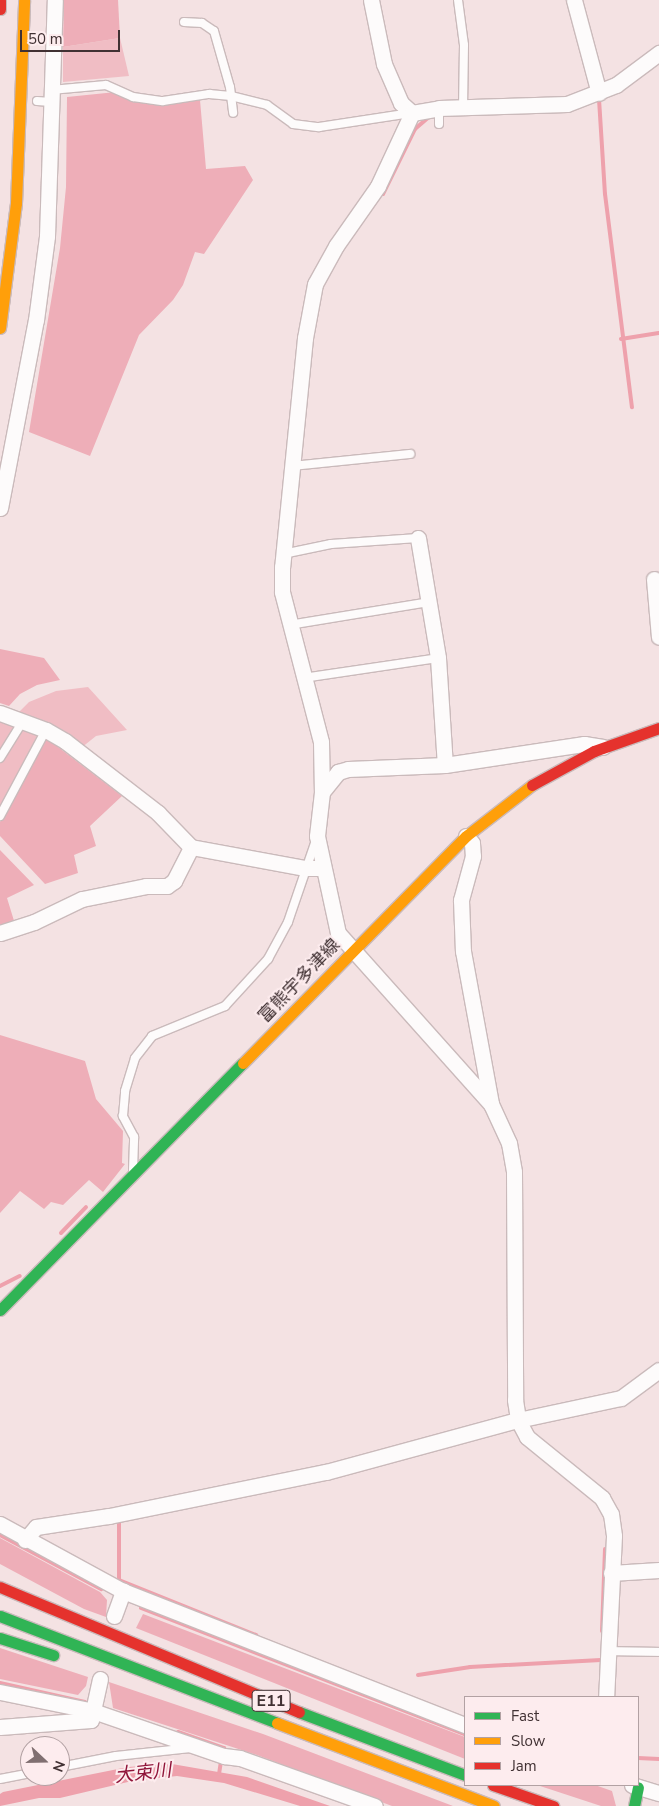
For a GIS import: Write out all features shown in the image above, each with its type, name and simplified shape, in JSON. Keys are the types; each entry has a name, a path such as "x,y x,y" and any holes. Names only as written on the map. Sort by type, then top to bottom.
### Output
{"main road":[{"path":"0,0 0,9"},
{"path":"0,342 18,173 24,0"},
{"path":"0,328 3,311"},
{"name":"富熊宇多津線","path":"0,1310 466,836 541,778 604,747 659,728"},
{"path":"9,1577 105,1630"},
{"path":"0,1587 105,1630"},
{"name":"E11","path":"0,1616 269,1722 494,1806"},
{"name":"E11","path":"105,1630 276,1703 464,1775"},
{"path":"0,1638 70,1660"},
{"path":"106,1673 269,1722"},
{"path":"496,1786 552,1806"},
{"path":"634,1806 635,1786"}],"street":[{"path":"0,508 36,320 48,236 47,98 55,0"},
{"path":"371,0 384,64 401,103 412,113"},
{"path":"574,0 599,93"},
{"path":"412,113 439,108 567,104 616,85 659,53"},
{"path":"412,113 378,186 336,246 315,284 305,338 291,466 283,554 282,592 289,625 321,742 322,792 318,836 323,868 338,933 491,1104 510,1142 514,1172 515,1400 518,1420 527,1436 540,1449 602,1498 611,1514 611,1573 606,1696"},
{"path":"418,538 431,602 438,658 445,766"},
{"path":"654,579 659,636"},
{"path":"0,713 46,730 158,813 191,847 304,868 323,868"},
{"path":"322,792 338,772 348,769 445,766 584,744 604,747"},
{"path":"466,836 472,843 474,856 461,900 462,951 491,1104"},
{"path":"0,933 34,922 82,899 146,886 167,886 174,881 191,847"},
{"path":"25,1540 36,1527 109,1516 326,1472 518,1420 621,1398 659,1370"},
{"path":"0,1524 25,1540 123,1592 464,1725"},
{"path":"611,1573 659,1570"},
{"path":"114,1616 123,1592"},
{"path":"0,1727 91,1720 106,1673"},
{"path":"0,1692 94,1707 196,1747 240,1758 375,1806"},
{"path":"635,1786 659,1792"}],"lane":[{"path":"458,0 464,45 463,107"},
{"path":"184,22 202,22 214,31 232,96 233,113"},
{"path":"47,98 106,85 133,97 163,101 209,94 232,96 267,105 293,124 319,127 412,113"},
{"path":"438,124 439,108"},
{"path":"291,466 410,454"},
{"path":"283,554 331,544 418,538"},
{"path":"289,625 431,602"},
{"path":"304,678 438,658"},
{"path":"0,758 23,721"},
{"path":"0,816 46,730"},
{"path":"132,1177 134,1137 123,1116 125,1091 135,1058 152,1036 225,1006 234,999 277,944 288,922 304,868 318,836"},
{"path":"608,1651 659,1652"},
{"path":"70,1765 116,1756 196,1747"},
{"path":"0,1780 20,1776"}],"shaded area":[{"path":"64,0 118,0 120,38 63,47"},
{"path":"120,38 129,76 63,82 63,47"},
{"path":"116,92 162,103 200,100 206,169 245,166 253,180 204,254 195,252 183,285 173,300 139,335 90,456 29,432 60,248 66,187 67,97"},
{"path":"0,649 44,658 60,680 37,685 20,694 9,706 0,703"},
{"path":"88,687 127,730 96,736 81,748 57,729 19,712 29,702 56,691"},
{"path":"0,720 38,734 0,808"},
{"path":"45,737 122,796 90,826 96,846 74,855 78,873 45,884 0,836 0,822"},
{"path":"0,850 34,885 7,898 15,924 0,927"},
{"path":"0,1035 85,1061 96,1099 123,1131 122,1163 125,1164 103,1192 89,1180 63,1205 51,1202 44,1209 20,1191 0,1213"},
{"path":"0,1538 100,1592 107,1600 106,1617 84,1609 0,1564"},
{"path":"143,1614 464,1737 464,1759 136,1628"},
{"path":"0,1648 88,1677 86,1686 78,1695 0,1679"},
{"path":"109,1682 263,1734 453,1806 392,1806 257,1755 113,1708"},
{"path":"540,1786 598,1786 612,1791 616,1806 601,1806"}],"water":[{"name":"大束川","path":"172,1764 247,1777 330,1806 300,1806 224,1783 177,1776 132,1781 60,1798 39,1798 0,1806 0,1794 3,1792 33,1786 70,1786 70,1779 128,1767"}],"waterway":[{"path":"599,99 605,194 632,407"},
{"path":"383,194 415,129 430,116"},
{"path":"621,339 659,333"},
{"path":"61,1233 86,1207"},
{"path":"0,1286 20,1276"},
{"path":"119,1520 119,1580 256,1635"},
{"path":"0,1535 101,1589"},
{"path":"602,1631 605,1549"},
{"path":"141,1608 464,1734"},
{"path":"418,1675 470,1667 601,1660"},
{"path":"0,1683 85,1702"},
{"path":"178,1732 224,1748 224,1751"},
{"path":"639,1758 659,1759"},
{"path":"219,1774 221,1761"}],"traffic: fast":[{"path":"0,1310 243,1063"},
{"path":"0,1616 277,1723"},
{"path":"0,1638 53,1655"},
{"path":"299,1712 464,1775"},
{"path":"634,1806 638,1787"}],"traffic: slow":[{"path":"0,328 16,203 24,0"},
{"path":"243,1063 466,836 532,785"},
{"path":"277,1723 494,1806"}],"traffic: jam":[{"path":"0,0 0,9"},
{"path":"532,785 594,751 659,728"},
{"path":"0,1587 299,1712"},
{"path":"496,1786 553,1806"}]}
